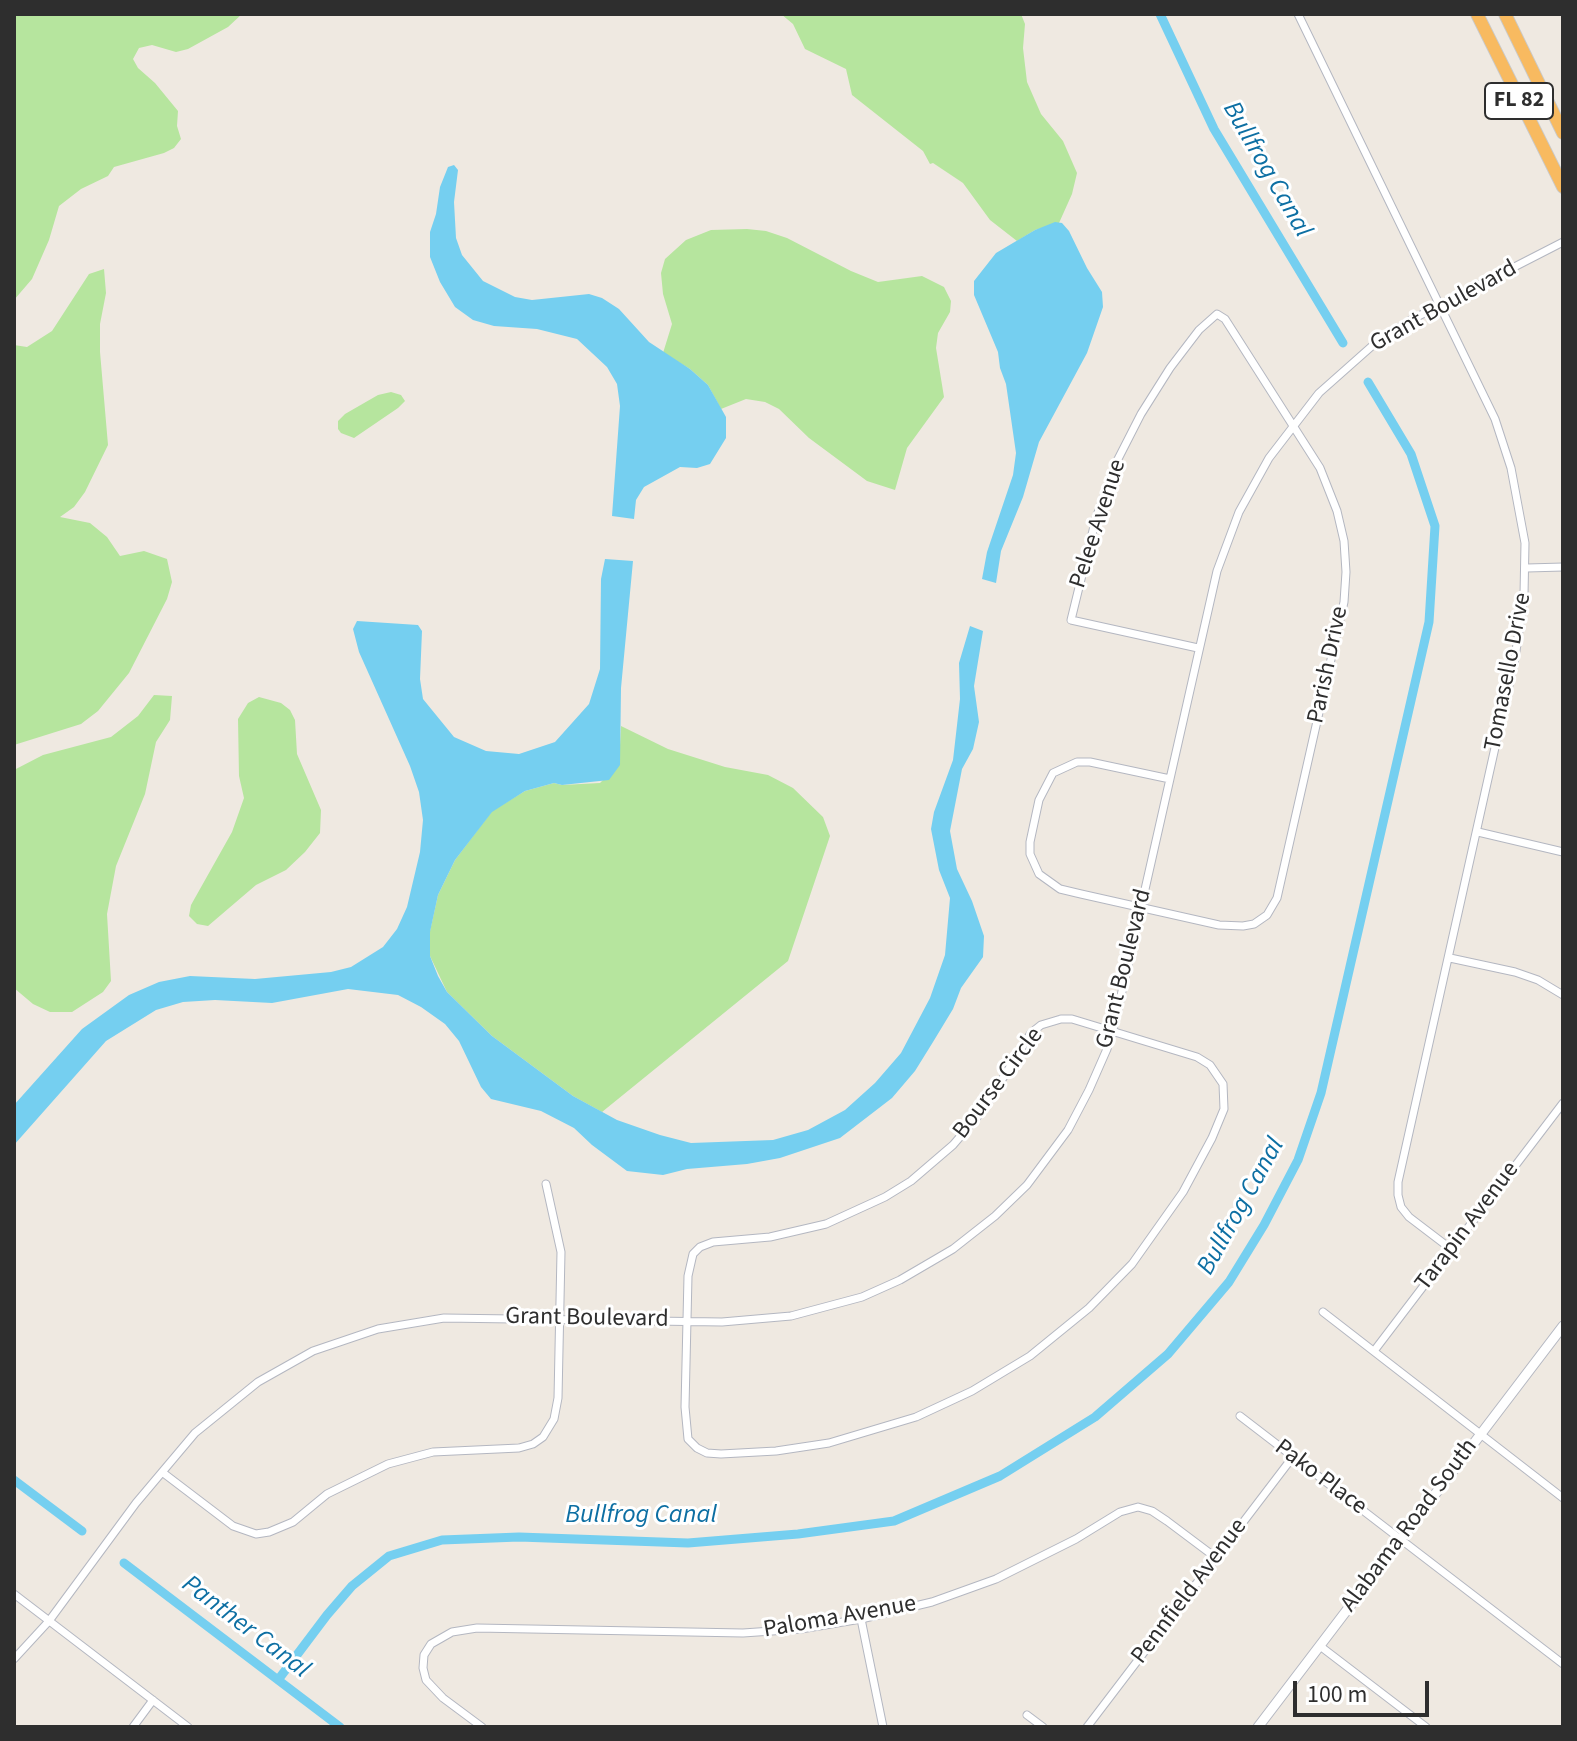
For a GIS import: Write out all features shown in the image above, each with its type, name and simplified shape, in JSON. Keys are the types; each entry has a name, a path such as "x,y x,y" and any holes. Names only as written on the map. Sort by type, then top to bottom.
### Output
{"highway":[{"name":"FL 82","path":"1477,14 1563,187"},
{"name":"FL 82","path":"1505,14 1563,133"}],"street":[{"name":"Tomasello Drive","path":"1298,14 1495,419 1511,468 1522,518 1527,568 1521,624 1478,832 1398,1182 1401,1207 1409,1217 1451,1249"},
{"name":"Grant Boulevard","path":"14,1659 49,1621 195,1433 234,1399 270,1374 313,1351 352,1336 406,1323 465,1317 755,1320 818,1310 862,1297 900,1280 953,1249 1008,1204 1048,1159 1082,1105 1112,1031 1198,648 1224,550 1239,512 1269,458 1319,393 1357,357 1409,321 1563,242"},
{"name":"Parish Drive","path":"1142,907 1219,925 1254,924 1267,915 1277,898 1344,602 1344,541 1331,492 1293,424 1225,319 1217,314"},
{"name":"Pelee Avenue","path":"1198,648 1071,620 1096,518 1117,461 1141,414 1170,368 1199,330 1217,314"},
{"path":"1527,568 1563,567"},
{"path":"1142,907 1081,894 1048,883 1039,874 1030,854 1033,823 1047,781 1064,766 1077,762 1113,766 1170,779"},
{"path":"1478,832 1563,852"},
{"path":"1450,958 1515,972 1538,980 1563,995"},
{"name":"Bourse Circle","path":"1072,1019 1112,1031 1187,1053 1210,1065 1223,1084 1224,1109 1183,1192 1140,1253 1089,1308 1030,1356 947,1404 880,1429 829,1443 742,1454 707,1453 688,1439 685,1429 689,1264 700,1247 713,1242 752,1240 801,1231 826,1224 885,1197 923,1172 965,1132 983,1110 1024,1043 1041,1025 1050,1020 1072,1019"},
{"name":"Tarapin Avenue","path":"1374,1351 1563,1103"},
{"path":"162,1472 233,1526 256,1534 282,1529 327,1494 388,1464 433,1452 509,1450 533,1444 549,1429 556,1409 561,1252 546,1184"},
{"path":"1323,1312 1563,1498"},
{"name":"Alabama Road South","path":"1258,1727 1562,1329"},
{"name":"Pako Place","path":"1240,1416 1563,1664"},
{"name":"Pennfield Avenue","path":"1087,1727 1292,1458"},
{"name":"Paloma Avenue","path":"482,1727 443,1698 426,1680 424,1655 431,1644 452,1632 477,1628 743,1633 801,1629 861,1619 932,1602 996,1579 1076,1539 1120,1512 1138,1507 1152,1511 1215,1557"},
{"path":"14,1594 188,1727"},
{"path":"861,1619 883,1727"},
{"path":"1320,1646 1426,1727"},
{"path":"133,1727 153,1700"},
{"path":"1027,1715 1043,1727"}],"green space":[{"path":"14,14 242,14 228,27 188,49 176,52 152,45 139,48 133,59 178,111 177,126 181,139 174,148 164,153 114,167 108,176 81,189 59,206 49,240 32,279 14,300"},
{"path":"781,14 1021,14 1025,24 1023,48 1027,82 1041,114 1063,141 1077,173 1072,194 1059,223 1035,230 1017,241 990,220 963,183 930,164 923,151 852,95 846,69 805,49 793,24"},
{"path":"747,229 787,238 878,282 922,276 944,287 951,301 950,312 938,333 936,348 944,397 907,448 895,490 867,481 809,438 779,409 765,402 746,399 721,409 708,385 690,369 663,353 672,324 663,294 661,273 665,259 686,240 711,230"},
{"path":"104,269 106,293 100,324 100,352 108,445 85,492 74,507 60,517 90,523 107,537 120,556 144,551 167,559 172,582 167,599 129,673 98,711 81,724 14,745 14,345 27,347 52,331 89,274"},
{"path":"391,392 401,395 405,401 398,408 354,438 341,433 338,421 345,414 378,395"},
{"path":"154,695 172,696 170,720 156,742 145,794 116,866 107,914 111,981 103,992 72,1012 50,1012 33,1004 14,988 14,770 43,755 111,737 138,716"},
{"path":"259,697 281,703 290,710 295,720 297,754 321,810 320,833 286,870 256,885 208,926 197,924 189,916 191,905 232,832 244,798 239,776 238,719 248,703"},
{"path":"621,726 668,749 725,767 768,775 793,788 823,817 830,836 788,961 602,1112 573,1096 492,1036 447,992 430,956 430,931 438,895 455,860 492,811 525,791 554,783 600,783 619,764"}],"water":[{"path":"454,165 458,170 454,202 456,238 462,255 483,281 515,297 532,300 589,294 602,298 619,309 649,342 708,385 726,417 726,438 710,464 697,468 680,467 644,487 636,500 634,519 612,516 620,406 617,384 607,367 577,339 537,329 494,326 473,320 455,307 440,282 430,257 430,232 440,187 448,167"},
{"path":"1055,222 1062,223 1069,231 1102,292 1103,307 1087,353 1039,442 1023,497 1001,551 996,583 982,579 987,552 1013,475 1016,453 1006,384 998,352 974,295 974,281 996,253"},
{"path":"605,559 633,561 621,688 620,765 609,780 562,785 554,783 525,791 492,812 455,860 438,895 430,932 430,956 438,976 447,992 492,1036 573,1096 617,1120 660,1135 691,1143 773,1140 808,1130 845,1110 875,1083 901,1053 930,998 945,955 950,898 939,870 931,829 953,760 960,699 959,663 970,626 983,631 974,686 979,722 973,749 962,769 950,831 957,869 984,936 983,957 961,988 953,1009 915,1071 892,1098 840,1138 780,1158 687,1169 663,1175 627,1171 574,1128 541,1111 491,1099 481,1087 459,1041 445,1024 421,1007 398,995 348,989 272,1003 215,1000 183,1002 156,1010 106,1041 14,1145 14,1105 82,1029 129,995 159,982 190,976 255,979 331,972 351,967 383,947 397,929 407,907 420,852 423,820 419,792 410,766 359,652 353,629 357,621 418,625 422,631 420,679 423,699 454,737 486,751 519,754 555,742 589,704 600,669 601,579"}],"waterway":[{"name":"Bullfrog Canal","path":"1160,14 1214,129 1343,343"},
{"name":"Bullfrog Canal","path":"278,1680 352,1586 389,1556 442,1540 519,1537 688,1543 798,1534 894,1521 1000,1476 1095,1417 1168,1354 1229,1282 1264,1225 1298,1160 1321,1093 1429,622 1435,526 1411,454 1368,382"},
{"name":"Panther Canal","path":"14,1480 82,1531"},
{"name":"Panther Canal","path":"124,1563 340,1727"}]}
